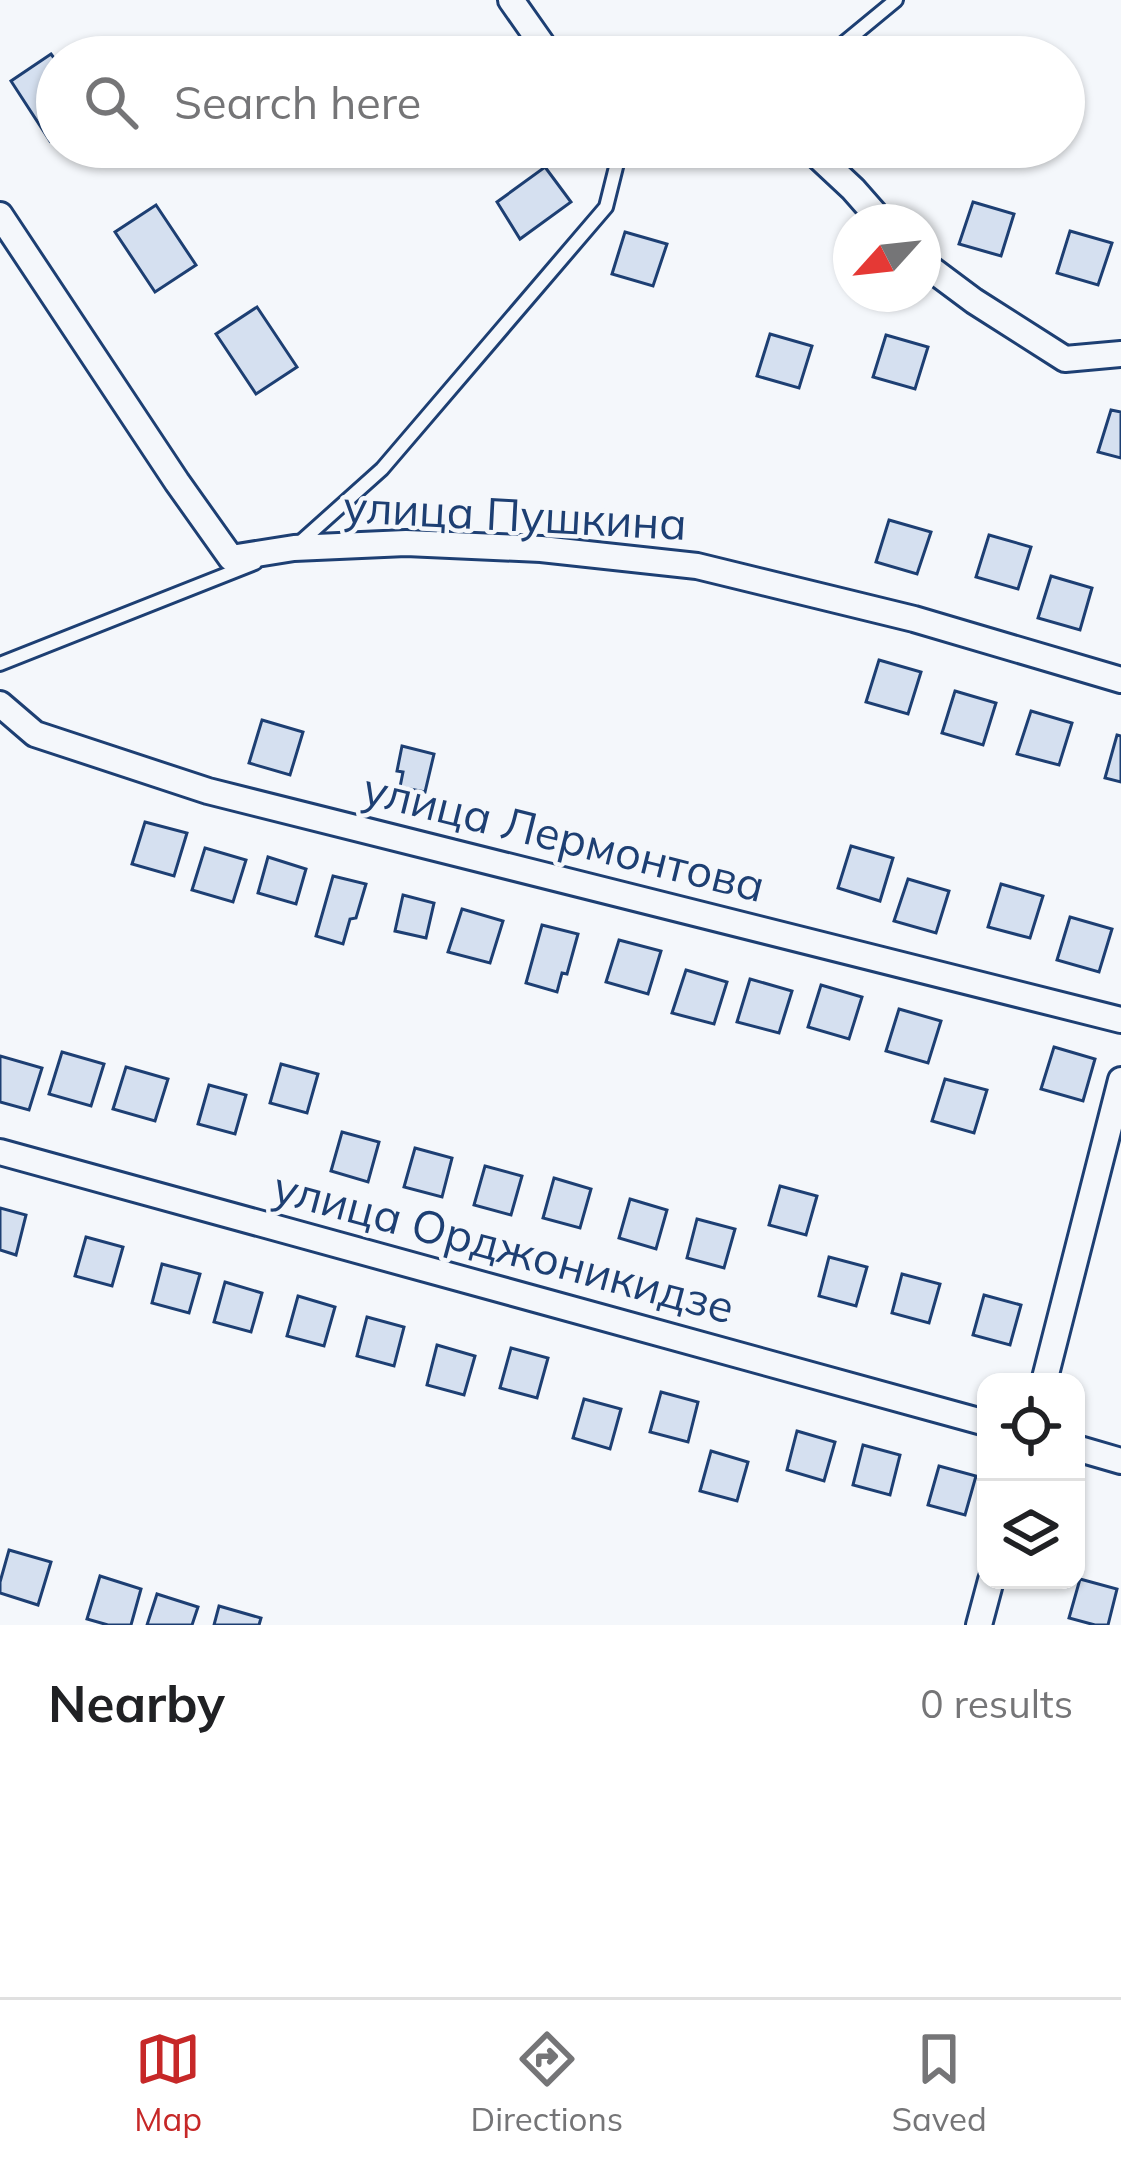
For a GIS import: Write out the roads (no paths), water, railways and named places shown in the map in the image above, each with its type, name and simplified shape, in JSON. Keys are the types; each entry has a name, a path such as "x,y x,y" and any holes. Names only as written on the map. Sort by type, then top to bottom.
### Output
{"street":[{"path":"511,0 536,36"},
{"path":"830,168 866,204"},
{"name":"улица Пушкина","path":"0,215 231,558 294,548 429,544 541,549 697,566 914,619 1121,680"},
{"path":"941,276 1065,359 1121,354"},
{"name":"улица Лермонтова","path":"0,704 35,734 208,790 1121,1020"},
{"path":"1046,1373 1121,1080"},
{"name":"улица Орджоникидзе","path":"0,1152 977,1422"},
{"path":"1085,1451 1121,1461"},
{"path":"979,1625 989,1589"}],"lane":[{"path":"852,36 896,0"},
{"path":"0,664 294,548 382,469 607,207 616,168"}]}
